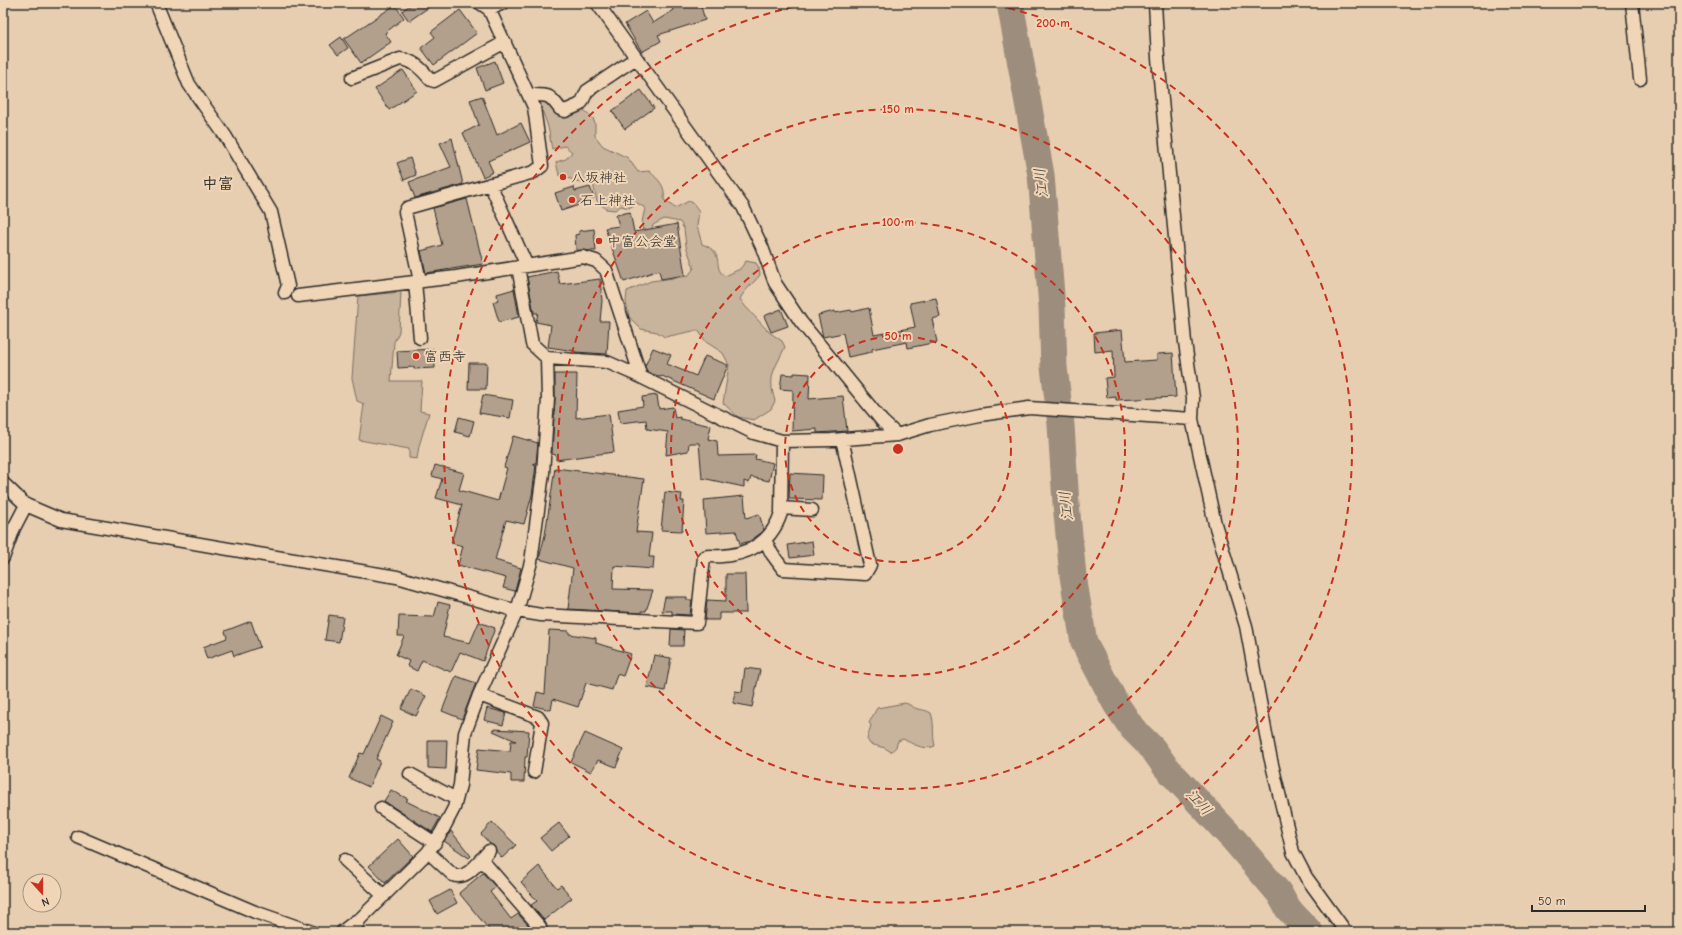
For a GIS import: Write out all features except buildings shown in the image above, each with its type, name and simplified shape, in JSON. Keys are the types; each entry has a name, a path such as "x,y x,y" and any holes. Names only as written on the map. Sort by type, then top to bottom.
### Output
{"street":[{"path":"156,3 189,84 226,138 271,212 288,286 285,293"},
{"path":"420,338 417,281 405,212 407,208 534,172 542,166 534,107 505,42 484,6 503,3"},
{"path":"597,3 743,207 762,246 775,283 801,322 882,421 897,434"},
{"path":"1155,3 1158,58 1185,342 1193,398 1192,419 1215,524 1246,626 1270,756 1293,852 1306,877 1346,932"},
{"path":"1632,3 1640,79"},
{"path":"352,78 400,59 415,63 431,80 434,81 505,42"},
{"path":"529,95 547,96 552,98 560,109 565,111 579,105 582,102 587,90 636,58"},
{"path":"490,184 522,266 532,344 547,358 607,362 641,377 754,433 782,441 842,439 897,434 980,415 1029,408 1192,419"},
{"path":"298,296 417,281 583,256 596,261 606,270 641,377"},
{"path":"344,932 357,922 384,896 431,847 451,814 460,785 465,733 479,694 516,611 531,562 543,473 548,399 547,358"},
{"path":"765,540 772,554 783,569 865,574 870,565 842,439"},
{"path":"3,483 26,505 61,520 397,577 516,611 541,615 697,623 704,556 732,555 754,548 771,534 778,522 781,508 782,441"},
{"path":"3,558 14,528 26,505"},
{"path":"781,508 812,510"},
{"path":"479,694 538,717 541,720 542,723 534,772"},
{"path":"410,774 456,799"},
{"path":"381,808 431,847 453,874 458,877 466,875 485,855 540,927"},
{"path":"78,837 255,912 312,932"},
{"path":"345,860 384,896"}],"shaded area":[{"path":"550,89 566,104 583,109 593,118 595,124 595,136 603,146 628,158 638,172 649,171 656,177 663,187 664,200 675,208 689,201 693,203 699,211 697,226 702,244 710,248 717,256 721,273 725,276 740,269 746,261 756,263 759,268 760,275 740,299 769,332 782,341 785,347 773,373 772,385 775,401 771,409 754,420 738,417 723,403 729,365 723,353 706,342 698,330 665,337 657,332 641,329 629,317 626,302 627,291 651,281 688,276 694,268 686,246 684,229 680,222 664,219 653,225 650,234 643,235 642,222 645,208 637,203 629,208 621,206 615,210 606,209 597,201 593,184 579,182 559,175 556,162 566,159 572,152 565,146 552,149 549,130 541,101 541,90"},
{"path":"401,292 399,332 394,342 391,381 422,381 420,411 429,413 419,446 417,459 409,458 409,449 359,440 364,404 357,401 352,378 358,296"},
{"path":"905,703 931,713 935,746 927,748 915,745 903,739 898,741 896,747 891,752 885,748 870,744 867,739 871,725 869,723 877,708"}],"waterway":[{"name":"江川","path":"1010,3 1041,175 1052,307 1054,367 1061,425 1066,504 1073,576 1084,643 1116,704 1132,728 1153,749 1165,766 1235,841 1279,893 1288,909 1310,932"}],"place":[{"name":"八坂神社","path":"563,177"},
{"name":"石上神社","path":"572,200"},
{"name":"中富公会堂","path":"599,241"},
{"name":"富西寺","path":"416,356"}],"district":[{"name":"中富","path":"218,183"}]}
